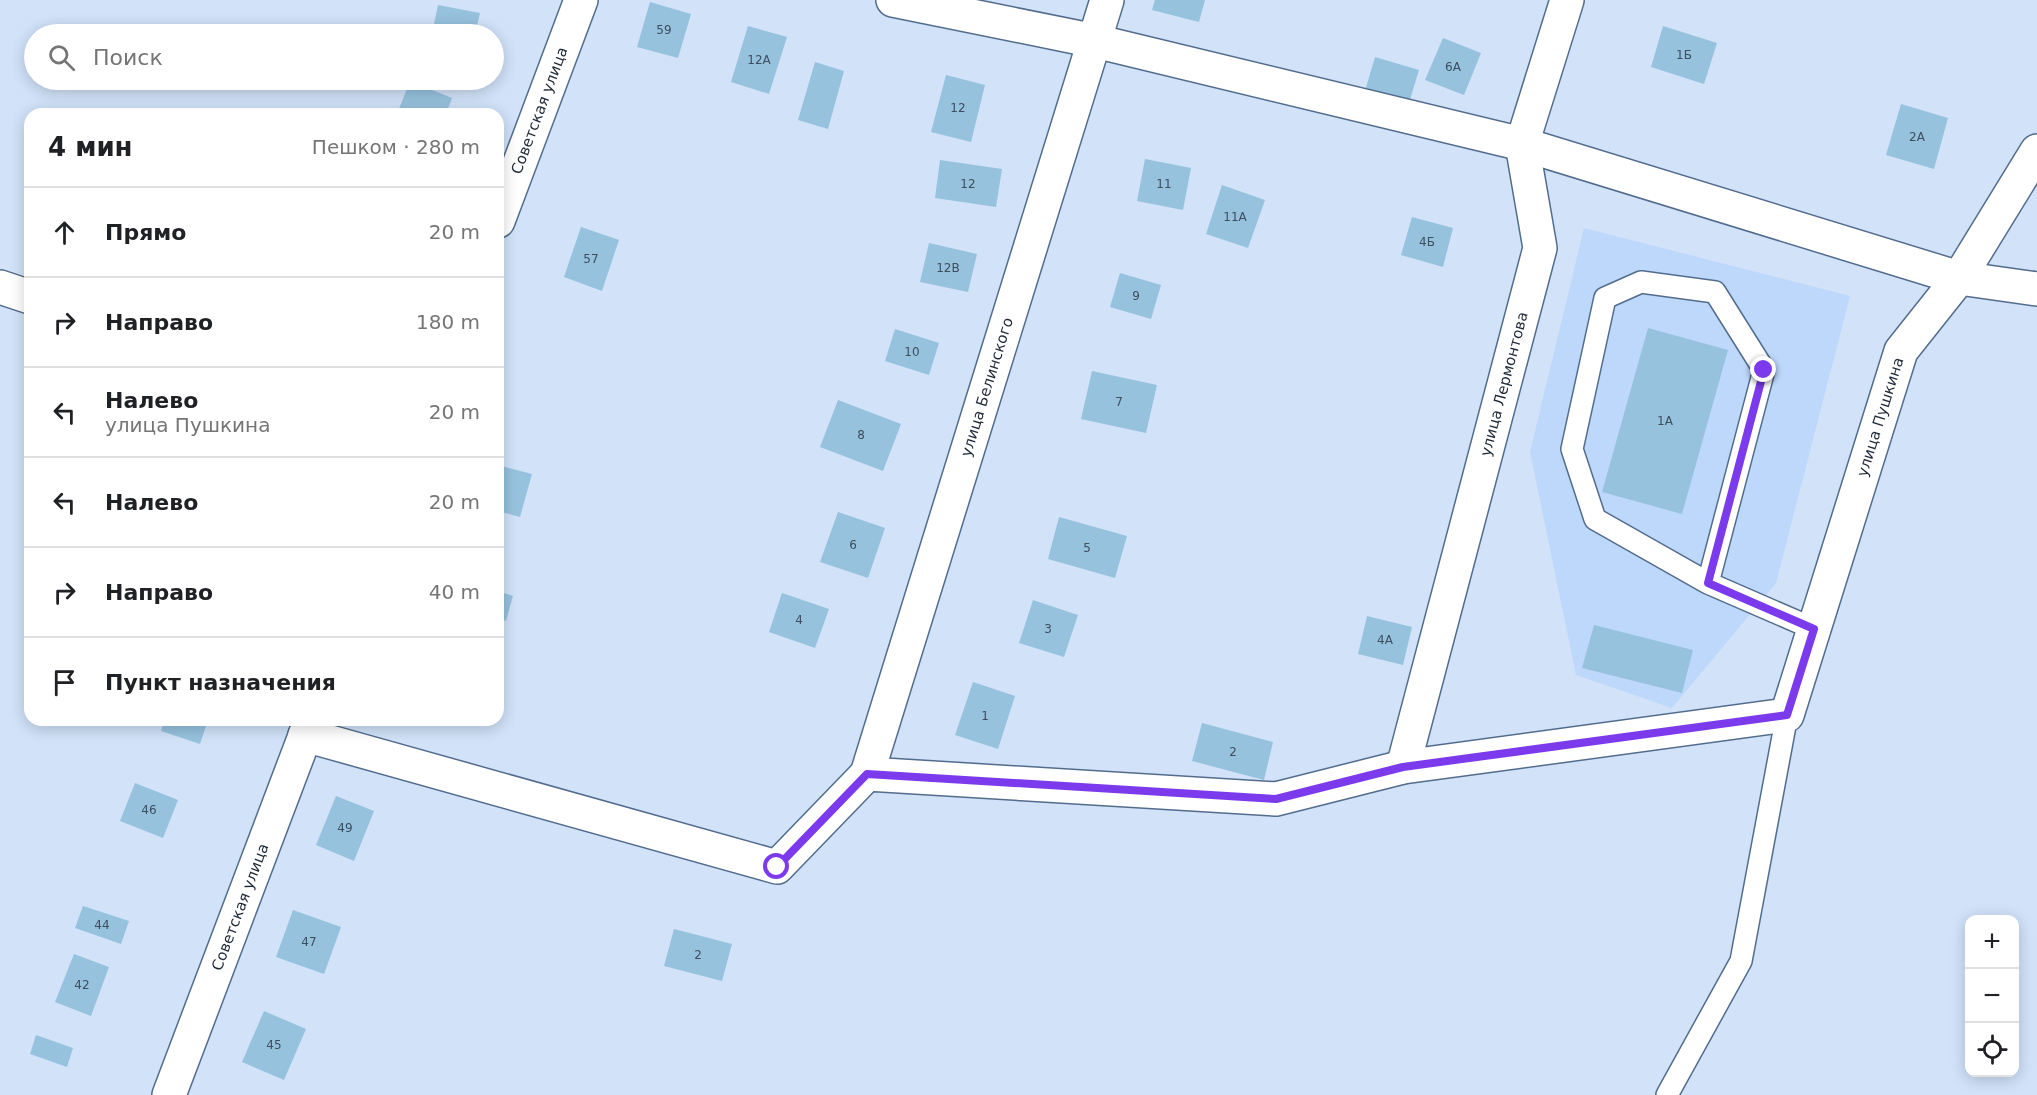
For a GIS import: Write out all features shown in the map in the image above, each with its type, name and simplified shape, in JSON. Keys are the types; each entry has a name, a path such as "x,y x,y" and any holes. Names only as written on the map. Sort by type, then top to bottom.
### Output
{"street":[{"name":"Советская улица","path":"504,205 581,0"},
{"path":"893,0 1095,41 1521,144 1959,278 2037,289"},
{"name":"улица Белинского","path":"867,774 1107,0"},
{"name":"улица Лермонтова","path":"1403,767 1540,248 1521,144 1567,0"},
{"name":"улица Пушкина","path":"1787,715 1901,351 1959,278 2037,151"},
{"path":"0,287 24,295"},
{"path":"308,728 777,867 867,774 1276,799 1403,767 1787,715"},
{"name":"Советская улица","path":"169,1095 308,728"}],"lane":[{"path":"1708,583 1764,370 1715,292 1641,282 1605,298 1572,449 1595,519 1708,583 1814,629"},
{"path":"1666,1095 1741,961 1787,715"}],"shaded area":[{"path":"1584,228 1850,296 1776,583 1672,708 1576,675 1530,452"}],"building":[{"path":"1155,0 1205,0 1199,22 1152,10"},
{"path":"650,2 691,14 678,58 637,47"},
{"path":"438,5 480,13 477,24 434,24"},
{"path":"748,26 787,37 769,94 731,82"},
{"path":"1663,26 1717,43 1704,84 1651,67"},
{"path":"1443,38 1481,53 1464,95 1425,80"},
{"path":"1375,57 1419,70 1409,103 1365,91"},
{"path":"815,62 844,71 828,129 798,120"},
{"path":"946,75 985,85 971,142 931,132"},
{"path":"406,90 432,90 452,98 448,108 399,108"},
{"path":"1901,104 1948,118 1934,169 1886,155"},
{"path":"1145,159 1191,168 1183,210 1137,201"},
{"path":"940,160 1002,169 996,207 935,198"},
{"path":"1222,185 1265,200 1248,248 1206,234"},
{"path":"1412,217 1453,228 1443,267 1401,255"},
{"path":"581,227 619,240 602,291 564,277"},
{"path":"929,243 977,254 968,292 920,282"},
{"path":"1120,273 1161,285 1151,319 1110,307"},
{"path":"1648,328 1728,350 1682,514 1602,492"},
{"path":"895,329 939,343 929,375 885,361"},
{"path":"1092,371 1157,385 1146,433 1081,419"},
{"path":"838,400 901,424 883,471 820,447"},
{"path":"504,467 532,474 520,517 504,513"},
{"path":"838,512 885,528 868,578 820,562"},
{"path":"1059,517 1127,536 1115,578 1048,559"},
{"path":"504,593 513,596 506,621 504,620"},
{"path":"782,593 829,609 815,648 769,632"},
{"path":"1033,600 1078,615 1064,657 1019,643"},
{"path":"1367,616 1412,627 1403,665 1358,654"},
{"path":"1594,625 1693,650 1682,693 1582,668"},
{"path":"973,682 1015,696 998,749 955,735"},
{"path":"1202,723 1273,742 1264,780 1192,761"},
{"path":"162,726 206,726 200,744 161,731"},
{"path":"135,783 178,800 163,838 120,821"},
{"path":"336,796 374,811 354,861 316,845"},
{"path":"83,906 129,921 121,944 75,928"},
{"path":"293,910 341,927 324,974 276,957"},
{"path":"674,929 732,944 722,981 664,966"},
{"path":"74,954 109,967 91,1016 55,1002"},
{"path":"264,1011 306,1029 284,1080 242,1062"},
{"path":"36,1035 73,1048 67,1067 30,1054"}],"route":[{"path":"777,867 867,774 1276,799 1403,767 1787,715 1814,629 1708,583 1764,370"}]}
